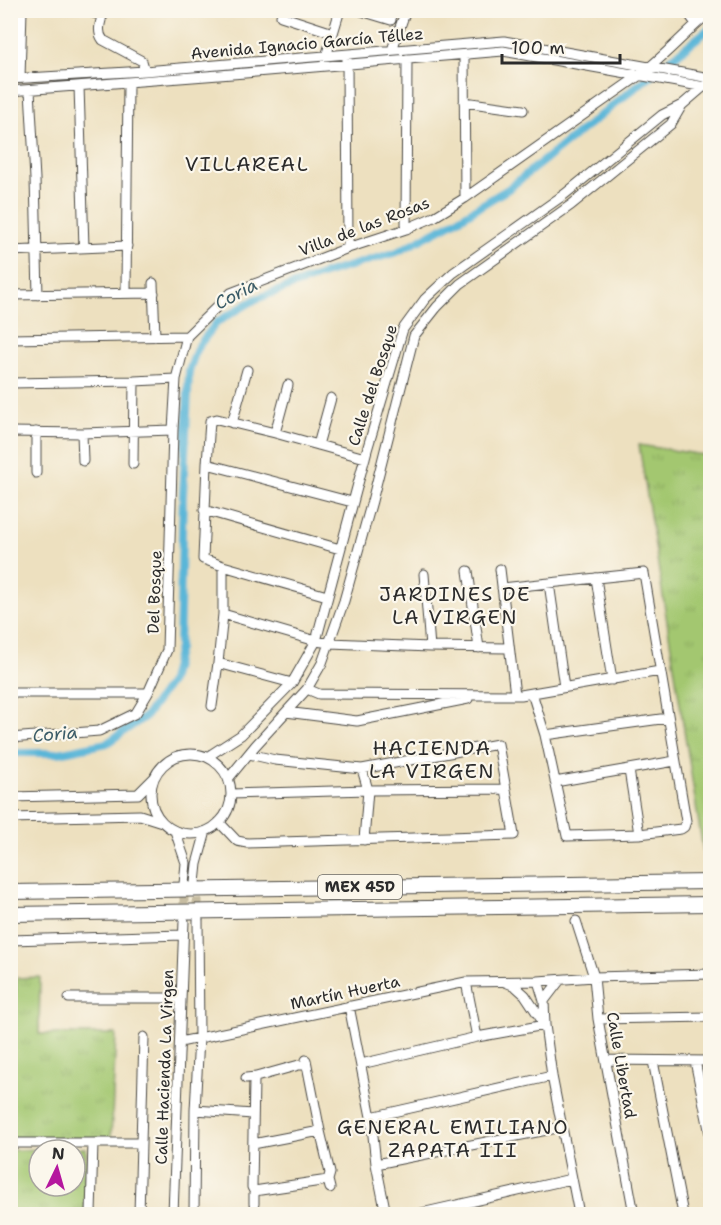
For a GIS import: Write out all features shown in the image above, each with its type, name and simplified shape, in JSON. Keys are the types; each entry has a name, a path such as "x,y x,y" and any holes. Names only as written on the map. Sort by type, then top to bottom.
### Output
{"highway":[{"name":"MEX 45D","path":"10,892 711,882"},
{"name":"MEX 45D","path":"10,914 711,904"}],"street":[{"path":"15,78 22,10"},
{"path":"84,10 103,13 99,31 103,40 142,61 145,71"},
{"path":"324,66 340,10"},
{"path":"358,10 391,20"},
{"path":"392,50 406,10"},
{"path":"686,10 696,24"},
{"name":"Villa de las Rosas","path":"187,336 231,293 348,248 406,229 434,217 465,198 644,76 711,12"},
{"path":"280,16 333,33"},
{"name":"Avenida Ignacio García Téllez","path":"10,91 128,82 245,68 327,55 504,41 690,74 709,82"},
{"name":"Avenida Ignacio García Téllez","path":"15,78 145,71 324,66 503,51 681,83 709,82"},
{"path":"347,53 348,248"},
{"path":"464,55 465,198"},
{"path":"406,59 406,229"},
{"path":"126,292 128,82"},
{"name":"Calle del Bosque","path":"207,757 242,735 292,683 316,640 352,502 403,329 425,299 453,273 565,194 662,115 682,105 709,82"},
{"path":"79,86 84,248"},
{"path":"30,90 38,296"},
{"path":"464,102 524,110"},
{"name":"Calle del Bosque","path":"228,778 307,690 322,663 344,601 414,336 437,307 460,284 571,205 671,124 682,105"},
{"path":"10,251 127,246"},
{"path":"10,295 126,292 153,288 155,337"},
{"path":"10,339 187,336"},
{"name":"Del Bosque","path":"10,738 99,731 136,713 167,651 176,379 187,336"},
{"path":"232,423 247,370"},
{"path":"10,383 176,379"},
{"path":"133,464 134,381"},
{"path":"275,433 288,385"},
{"path":"318,445 331,398"},
{"path":"327,596 203,559 210,421 217,418 365,458"},
{"path":"10,432 82,433 173,430"},
{"path":"36,432 36,473"},
{"path":"82,433 83,461"},
{"path":"207,464 352,502"},
{"path":"204,510 340,549"},
{"path":"212,706 223,614 223,566"},
{"path":"500,569 515,695"},
{"path":"468,571 479,648"},
{"path":"502,588 644,573 686,822 684,827 639,834 567,836 545,735 532,693"},
{"path":"424,574 430,647"},
{"path":"596,578 612,680"},
{"path":"549,583 564,687"},
{"path":"223,614 330,643 508,648"},
{"path":"218,663 292,683"},
{"path":"307,690 319,694 515,695 660,671"},
{"path":"10,693 148,693"},
{"path":"286,712 357,721 488,695"},
{"path":"545,735 668,718"},
{"path":"219,822 237,841 247,843 514,835 498,744 362,769 275,760 249,754"},
{"path":"10,797 138,794 163,765 176,756 191,753 207,757 220,765 228,778 231,794 228,809 219,822 206,831 191,834 175,831 162,822 140,815 10,818"},
{"path":"555,782 675,761"},
{"path":"362,769 368,790 364,840"},
{"path":"629,770 639,834"},
{"path":"154,778 150,793 153,809 162,822"},
{"path":"231,794 506,789"},
{"path":"175,831 186,863 184,884"},
{"path":"195,883 197,864 206,831"},
{"path":"194,1215 195,1113 199,1038 198,920"},
{"name":"Calle Hacienda La Virgen","path":"173,1215 184,921"},
{"name":"Calle Libertad","path":"576,921 594,977 598,1019 634,1215"},
{"path":"10,940 183,935"},
{"path":"500,981 711,974"},
{"path":"544,1001 560,980"},
{"name":"Martín Huerta","path":"180,1042 466,982 500,981 515,986 525,995 545,1025"},
{"path":"538,981 544,1001 552,1076 579,1215"},
{"path":"466,982 477,1037"},
{"path":"69,998 181,998"},
{"path":"349,1006 371,1116 376,1164 386,1215"},
{"path":"598,1019 711,1017"},
{"path":"361,1064 477,1037 545,1025"},
{"path":"139,1215 144,1037"},
{"path":"606,1060 711,1061"},
{"path":"653,1061 683,1215"},
{"path":"695,1061 711,1134"},
{"path":"254,1191 329,1184 330,1173 306,1062 251,1077 254,1080 252,1187 254,1204"},
{"path":"371,1116 552,1076"},
{"path":"195,1113 253,1117"},
{"path":"376,1164 562,1127"},
{"path":"253,1144 320,1131"},
{"path":"10,1143 140,1143"},
{"path":"91,1215 93,1143"},
{"path":"417,1215 571,1179"}],"green space":[{"path":"639,445 710,456 710,856 704,856"},
{"path":"40,977 39,1034 116,1034 111,1138 11,1139 10,1037 17,978"},
{"path":"11,1150 27,1150 27,1198 85,1198 85,1211 65,1214 11,1214"}],"waterway":[{"name":"Coria","path":"10,753 58,753 107,743 146,716 171,681 179,648 189,371 197,348 217,322 256,299 327,273 397,252 452,223 508,189 710,28"}],"tunnel":[{"path":"196,885 198,916"},
{"path":"184,886 184,917"}],"district":[{"name":"VILLAREAL","path":"247,164"},
{"name":"JARDINES DE LA VIRGEN","path":"455,606"},
{"name":"HACIENDA LA VIRGEN","path":"432,760"},
{"name":"GENERAL EMILIANO ZAPATA III","path":"453,1138"}]}
